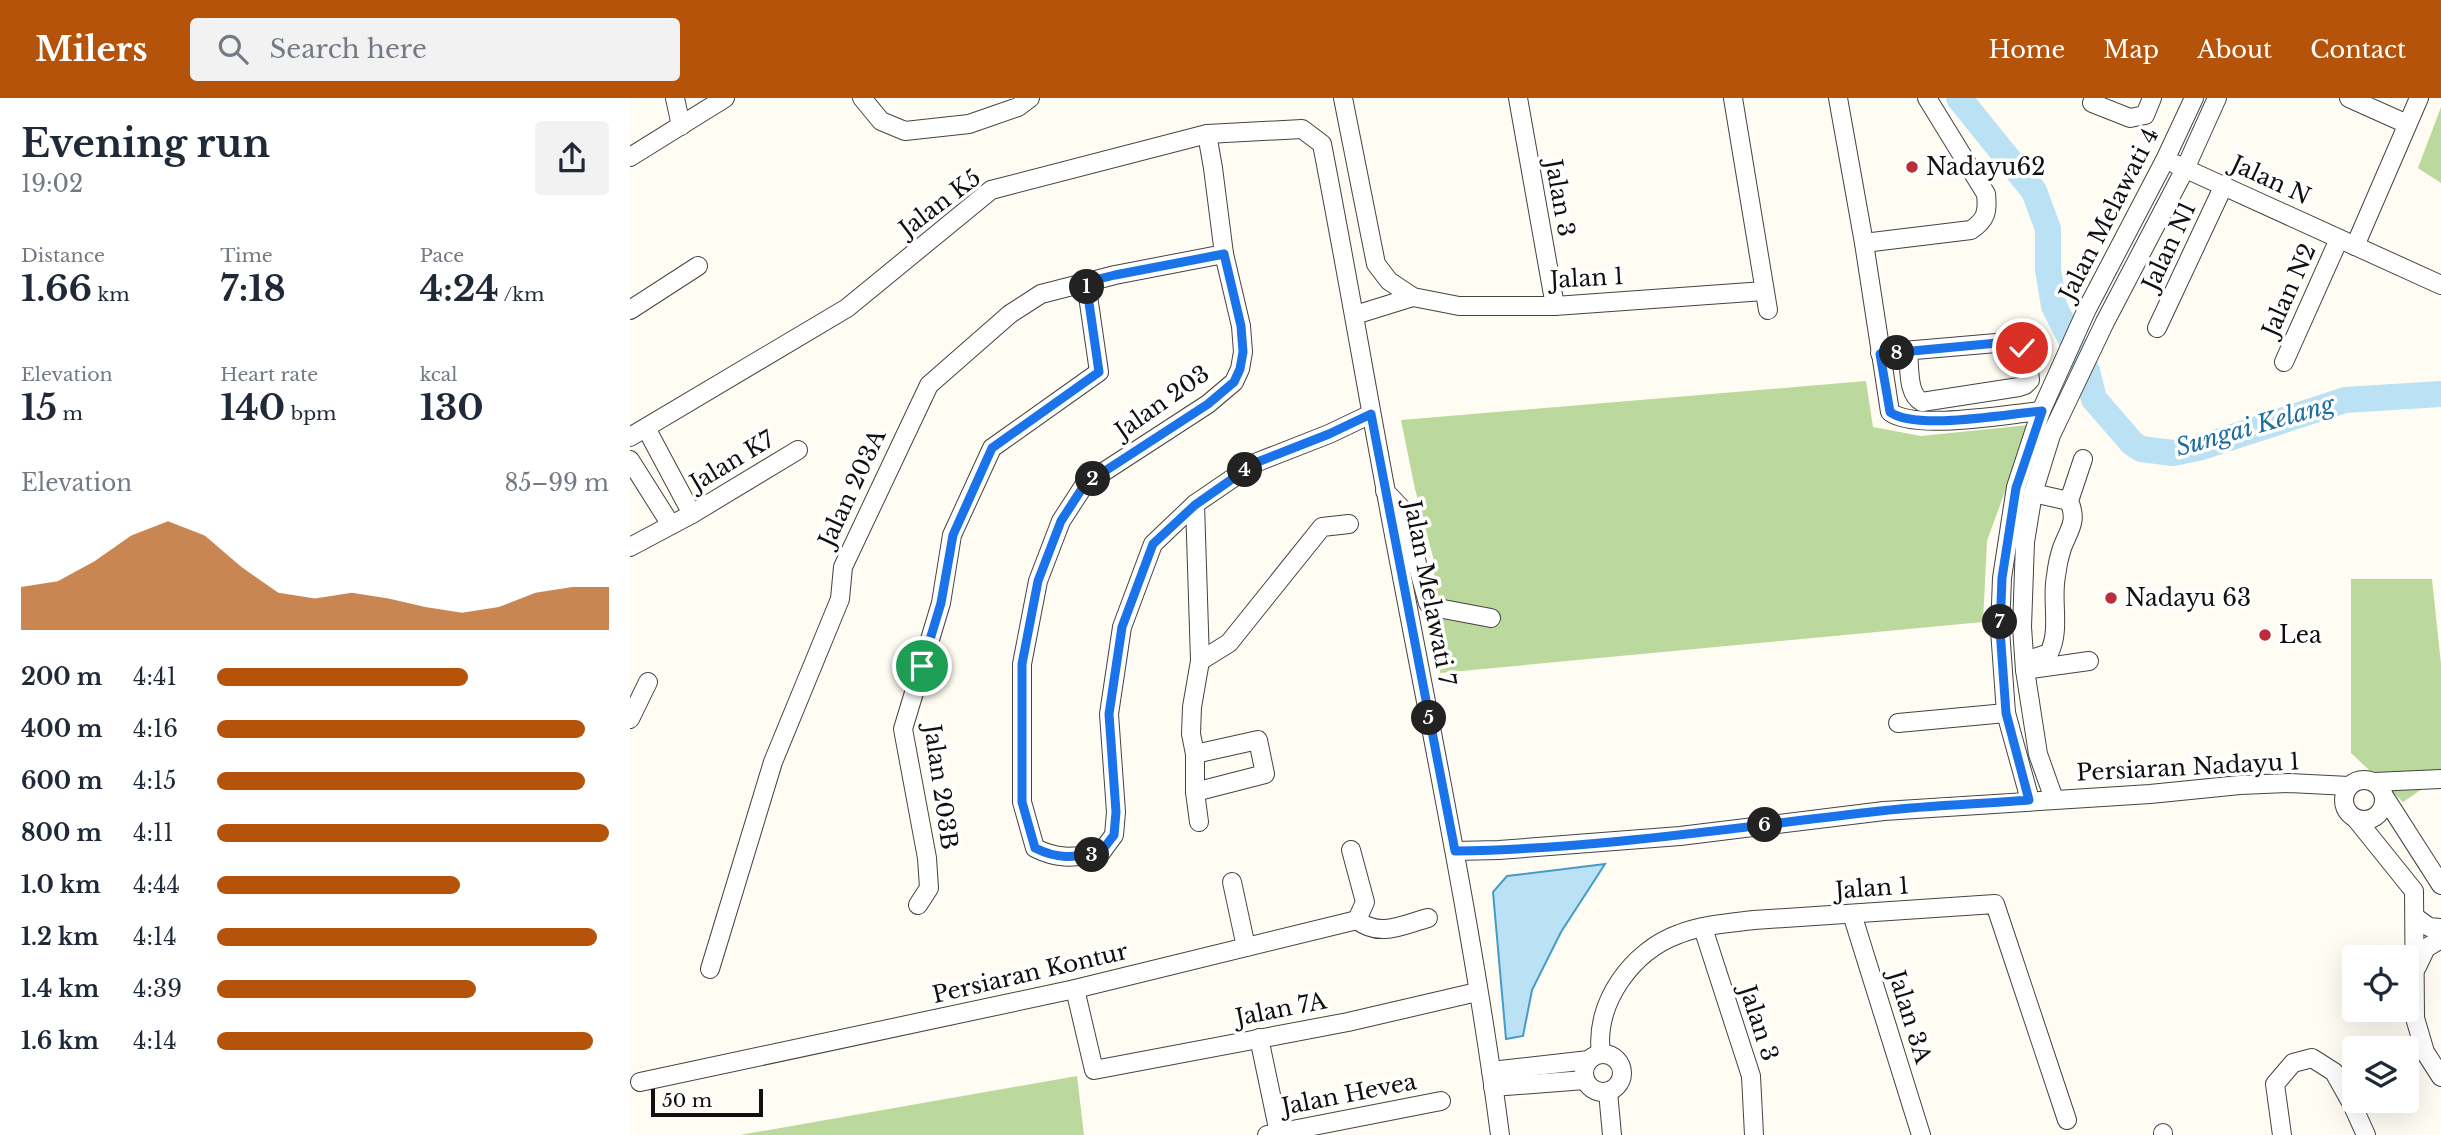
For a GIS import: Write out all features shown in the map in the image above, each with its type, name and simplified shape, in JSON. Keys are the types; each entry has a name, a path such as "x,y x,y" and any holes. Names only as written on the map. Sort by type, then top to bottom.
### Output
{"street":[{"path":"675,98 681,126"},
{"path":"630,157 725,98"},
{"path":"862,98 881,121 905,131 970,124 1018,107 1030,98"},
{"path":"1343,98 1376,264 1389,281 1413,297"},
{"name":"Jalan 3","path":"1518,98 1555,306"},
{"path":"1733,98 1768,310"},
{"path":"1838,98 1890,412 1898,418 1948,421 2042,411"},
{"path":"1864,243 1971,230 1982,222 1988,209 1986,194 1927,98"},
{"path":"2092,103 2130,118 2145,115 2152,98"},
{"name":"Jalan Melawati 4","path":"2029,800 2006,713 2000,630 2002,578 2016,488 2042,411 2087,309 2165,160 2194,98"},
{"name":"Jalan Melawati 4","path":"2053,799 2038,754 2022,627 2025,542 2033,493 2052,435 2082,370 2185,169 2217,98"},
{"path":"2349,98 2407,124"},
{"name":"Jalan N2","path":"2284,362 2419,98"},
{"name":"Jalan K5","path":"638,433 847,308 991,190 1206,134 1302,129 1322,144"},
{"name":"Jalan 203","path":"1195,505 1153,544 1122,627 1109,714 1116,812 1114,835 1100,853 1078,857 1051,856 1035,848 1022,802 1022,664 1038,581 1061,521 1085,484 1208,404 1234,382 1240,369 1243,352 1241,326 1224,254 1206,134"},
{"name":"Jalan Melawati 7","path":"1322,144 1385,491 1455,851 1500,1135"},
{"name":"Jalan N","path":"2165,160 2441,285"},
{"name":"Jalan N1","path":"2157,328 2224,185"},
{"name":"Jalan 203A","path":"710,969 773,762 840,598 843,566 929,385 1010,314 1041,295 1115,275 1224,254"},
{"path":"630,310 698,266"},
{"name":"Jalan 203B","path":"918,905 929,888 927,858 903,729 941,603 953,535 992,448 1099,372 1086,282"},
{"name":"Jalan 1","path":"1413,297 1460,306 1555,306 1764,291"},
{"path":"1355,315 1413,297"},
{"path":"1880,354 2008,342 2022,348 2028,361 2030,380 2025,386 1922,402 1915,398 1912,392 1908,352"},
{"path":"1199,822 1195,792 1195,754 1191,734 1192,707 1200,661 1195,505 1255,463 1371,414"},
{"name":"Jalan K7","path":"638,433 692,514"},
{"name":"Jalan K7","path":"630,547 692,514 798,450"},
{"path":"2025,666 2049,653 2054,643 2055,579 2061,550 2071,528 2074,513 2069,501 2083,459"},
{"path":"630,460 671,526"},
{"path":"1385,491 1402,509 1428,603 1438,608 1492,618"},
{"path":"2033,493 2069,501"},
{"path":"1200,661 1229,643 1322,527 1349,524"},
{"path":"2022,627 2054,627"},
{"path":"2025,666 2089,661"},
{"path":"630,719 648,682"},
{"path":"1898,723 2006,713"},
{"path":"1195,754 1258,740 1265,774 1195,792"},
{"path":"2433,929 2413,911 2414,891 2346,810 2344,797 2349,786 2365,779 2379,789 2439,883"},
{"path":"2379,789 2441,779"},
{"name":"Persiaran Nadayu 1","path":"1455,851 1666,837 1884,811 2029,800 2150,794 2241,785 2289,783 2349,786"},
{"path":"2356,819 2373,818 2379,813 2384,805 2379,789"},
{"path":"1350,850 1365,902 1357,920 1366,927 1378,930 1428,918"},
{"path":"1232,882 1246,947"},
{"path":"2414,891 2422,883 2439,883"},
{"name":"Jalan 1","path":"1595,1057 1605,1008 1624,974 1653,946 1679,934 1754,920 1995,904 2067,1120"},
{"name":"Jalan 3A","path":"1852,914 1921,1135"},
{"name":"Persiaran Kontur","path":"640,1082 1075,989 1357,920"},
{"name":"Jalan 3","path":"1703,928 1751,1076 1755,1135"},
{"path":"2419,969 2433,929"},
{"path":"2419,964 2433,929"},
{"name":"Jalan 7A","path":"1075,989 1094,1070 1348,1022 1477,992"},
{"path":"2416,1022 2425,1052 2441,1077"},
{"path":"1259,1038 1273,1134"},
{"path":"1492,1079 1595,1057 1612,1056 1622,1069 1618,1086 1608,1092 1592,1089 1585,1080 1584,1073 1595,1057"},
{"path":"2282,1135 2275,1084 2293,1063 2312,1058 2334,1072 2366,1135"},
{"path":"1492,1079 1585,1080"},
{"path":"1608,1092 1612,1135"},
{"name":"Jalan Hevea","path":"1273,1134 1441,1101"}],"green space":[{"path":"2441,107 2441,183 2418,168"},
{"path":"1866,381 1873,427 1921,436 2029,425 1987,541 1983,622 1440,673 1433,557 1401,420"},
{"path":"2351,579 2432,579 2441,664 2441,776 2403,802 2351,753"},
{"path":"1077,1076 1084,1135 740,1135"}],"water":[{"path":"1605,864 1561,932 1532,990 1523,1036 1506,1039 1493,892 1507,876"}],"waterway":[{"name":"Sungai Kelang","path":"1959,98 2034,191 2048,229 2048,270 2054,306 2087,371 2094,399 2132,443 2141,449 2173,453 2202,447 2345,400 2441,394"}],"place":[{"name":"Nadayu62","path":"1912,167"},
{"name":"Nadayu 63","path":"2111,598"},
{"name":"Lea","path":"2265,635"}],"route":[{"path":"922,666 941,603 953,535 992,448 1099,372 1086,282 1224,254 1241,326 1243,352 1234,382 1208,404 1085,484 1061,521 1038,581 1022,664 1022,802 1035,848 1051,856 1078,857 1100,853 1114,835 1116,812 1109,714 1122,627 1153,544 1195,505 1255,463 1371,414 1455,851 1499,850 1680,835 1884,811 2029,800 2006,713 2000,630 2002,578 2016,488 2042,411 1948,421 1898,418 1890,412 1880,354 2008,342 2022,348"}]}
